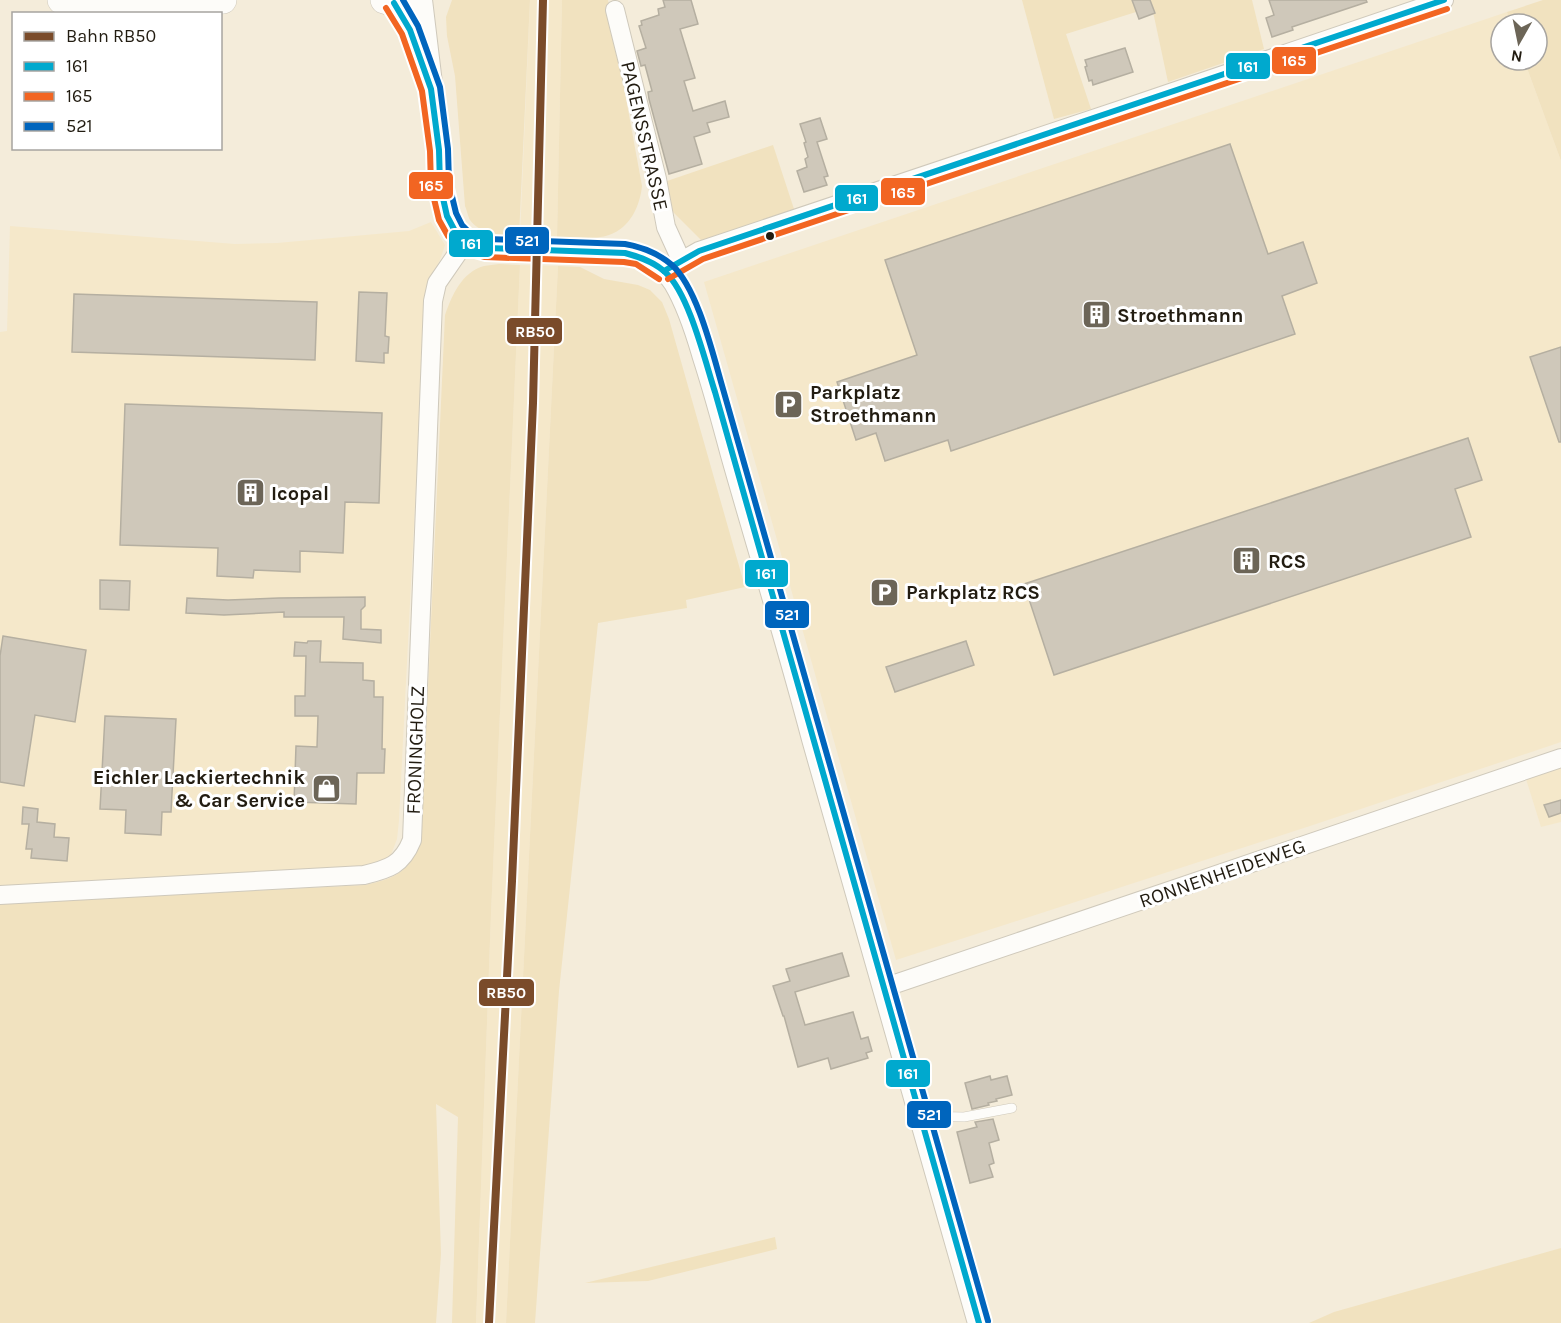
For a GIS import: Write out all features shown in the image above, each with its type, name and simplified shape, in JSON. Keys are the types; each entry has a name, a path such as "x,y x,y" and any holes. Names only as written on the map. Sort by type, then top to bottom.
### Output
{"main road":[{"path":"61,0 111,4 152,4 223,0"}],"street":[{"path":"421,0 440,150 440,185 447,216 455,231 474,245 499,249 625,254 672,265 699,250 1444,0"},
{"path":"398,1 431,89"},
{"name":"PAGENSSTRASSE","path":"615,10 657,179 672,265"},
{"name":"FRONINGHOLZ","path":"0,895 364,875 382,871 397,863 407,852 412,840 433,302 437,284 466,241"},
{"path":"672,265 674,281 694,324 710,377 979,1323"},
{"name":"RONNENHEIDEWEG","path":"883,988 1561,758"}],"lane":[{"path":"920,1116 964,1117 1012,1108"}],"shaded area":[{"path":"452,0 530,0 519,236 480,229 470,220 465,206 455,76 447,36 446,17"},
{"path":"530,0 562,0 557,237 520,236"},
{"path":"562,0 608,0 642,186 639,201 628,222 616,232 603,237 557,237"},
{"path":"1022,0 1252,0 1264,49 1168,82 1152,7 1066,34 1091,109 1054,119"},
{"path":"1543,0 1561,0 1561,161 1528,72 1549,72 1549,12 1507,12"},
{"path":"1489,18 1489,72 1528,72 1561,161 1561,742 896,960 704,282"},
{"path":"773,145 794,209 702,241 665,204 667,181"},
{"path":"431,222 445,245 426,287 399,820 397,839 391,855 380,862 363,866 0,888 0,332 7,331 10,226 235,244 277,243 409,231"},
{"path":"520,265 558,266 506,1323 476,1323 491,914"},
{"path":"520,265 491,914 476,1323 452,1323 458,1117 436,1104 441,1254 436,1323 0,1323 0,904 365,885 393,876 411,861 421,842 445,315 459,285 470,273 484,266"},
{"path":"558,266 580,267 604,279 638,285 650,290 662,302 669,319 745,587 686,600 687,608 598,623 559,991 535,1323 506,1323"},
{"path":"1561,767 1561,822 1541,827 1526,779"},
{"path":"775,1237 777,1249 648,1281 585,1283"},
{"path":"1561,1248 1561,1323 1309,1323 1334,1312"}],"building":[{"path":"663,0 691,0 698,24 680,29 695,78 684,81 693,111 725,101 729,117 707,123 710,132 694,137 702,164 669,174 649,99 648,92 652,91 645,65 641,66 637,51 646,48 639,26 642,25 641,21 659,15 658,9 665,7"},
{"path":"1132,0 1150,0 1155,13 1139,19"},
{"path":"1269,0 1366,0 1367,2 1292,27 1293,30 1272,37 1266,18 1274,15"},
{"path":"1125,48 1133,72 1093,85 1092,80 1089,81 1085,60"},
{"path":"820,118 827,139 817,142 828,176 824,177 827,185 804,192 797,171 807,167 805,159 808,157 800,124"},
{"name":"Stroethmann","path":"1230,144 1268,254 1303,242 1317,283 1282,296 1295,334 951,451 948,440 885,461 876,433 856,440 837,382 917,355 885,260"},
{"path":"359,292 387,293 385,336 389,337 388,353 384,353 384,363 356,361"},
{"path":"74,294 317,302 315,360 72,352"},
{"path":"1561,347 1561,442 1559,442 1530,357"},
{"name":"Icopal","path":"125,404 382,413 379,503 345,502 343,553 300,551 300,572 254,570 253,578 217,576 218,548 120,545"},
{"name":"RCS","path":"1468,438 1482,480 1455,489 1471,537 1054,675 1024,584"},
{"path":"100,580 130,581 129,610 100,609"},
{"path":"365,597 365,606 361,610 361,629 381,630 381,643 343,639 344,617 284,617 284,612 224,615 186,613 187,598 228,600"},
{"path":"3,636 86,650 75,722 35,715 24,786 0,782 0,656"},
{"path":"308,641 321,641 320,662 363,663 363,680 374,681 374,697 383,697 384,773 357,773 356,804 294,802 296,746 317,747 318,716 295,716 295,696 305,696 306,656 294,656 295,642 307,643"},
{"path":"966,641 974,665 895,692 886,667"},
{"path":"105,716 176,719 171,812 162,812 161,835 125,833 126,810 100,809"},
{"path":"1561,800 1561,813 1549,817 1544,805"},
{"path":"23,807 38,809 37,822 55,824 54,837 69,838 67,861 31,858 32,849 26,849 29,824 22,824"},
{"path":"842,953 849,976 795,992 805,1025 853,1012 861,1039 868,1037 872,1051 866,1053 868,1058 831,1069 828,1058 798,1067 773,986 790,981 786,969"},
{"path":"990,1076 991,1080 1007,1076 1012,1095 996,1099 997,1101 988,1103 989,1105 972,1109 965,1083"},
{"path":"993,1119 999,1140 989,1143 994,1163 989,1165 993,1177 970,1183 957,1132 977,1127 975,1122"}],"rail line":[{"name":"RB50","path":"489,1323 512,881 533,403 543,0"}],"transit line":[{"name":"521","path":"403,0 418,26 440,87 448,149 449,184 456,213 462,225 471,234 487,239 625,244 644,249 672,265 690,290 704,323 988,1321"},
{"name":"161","path":"664,271 699,251 1444,0"},
{"name":"161","path":"394,3 410,30 431,89 439,150 440,185 447,216 455,231 466,241 486,248 625,253 636,256 662,269 682,296 715,392 979,1323"},
{"name":"165","path":"386,8 402,34 422,91 430,151 431,186 439,220 448,236 461,248 485,257 624,262 636,264 659,279"},
{"name":"165","path":"668,279 703,259 1447,9"}],"place":[{"name":"Stroethmann","path":"1096,315"},
{"name":"Parkplatz Stroethmann","path":"789,404"},
{"name":"Icopal","path":"250,493"},
{"name":"RCS","path":"1247,561"},
{"name":"Parkplatz RCS","path":"885,592"},
{"name":"Eichler Lackiertechnik & Car Service","path":"326,788"}]}
